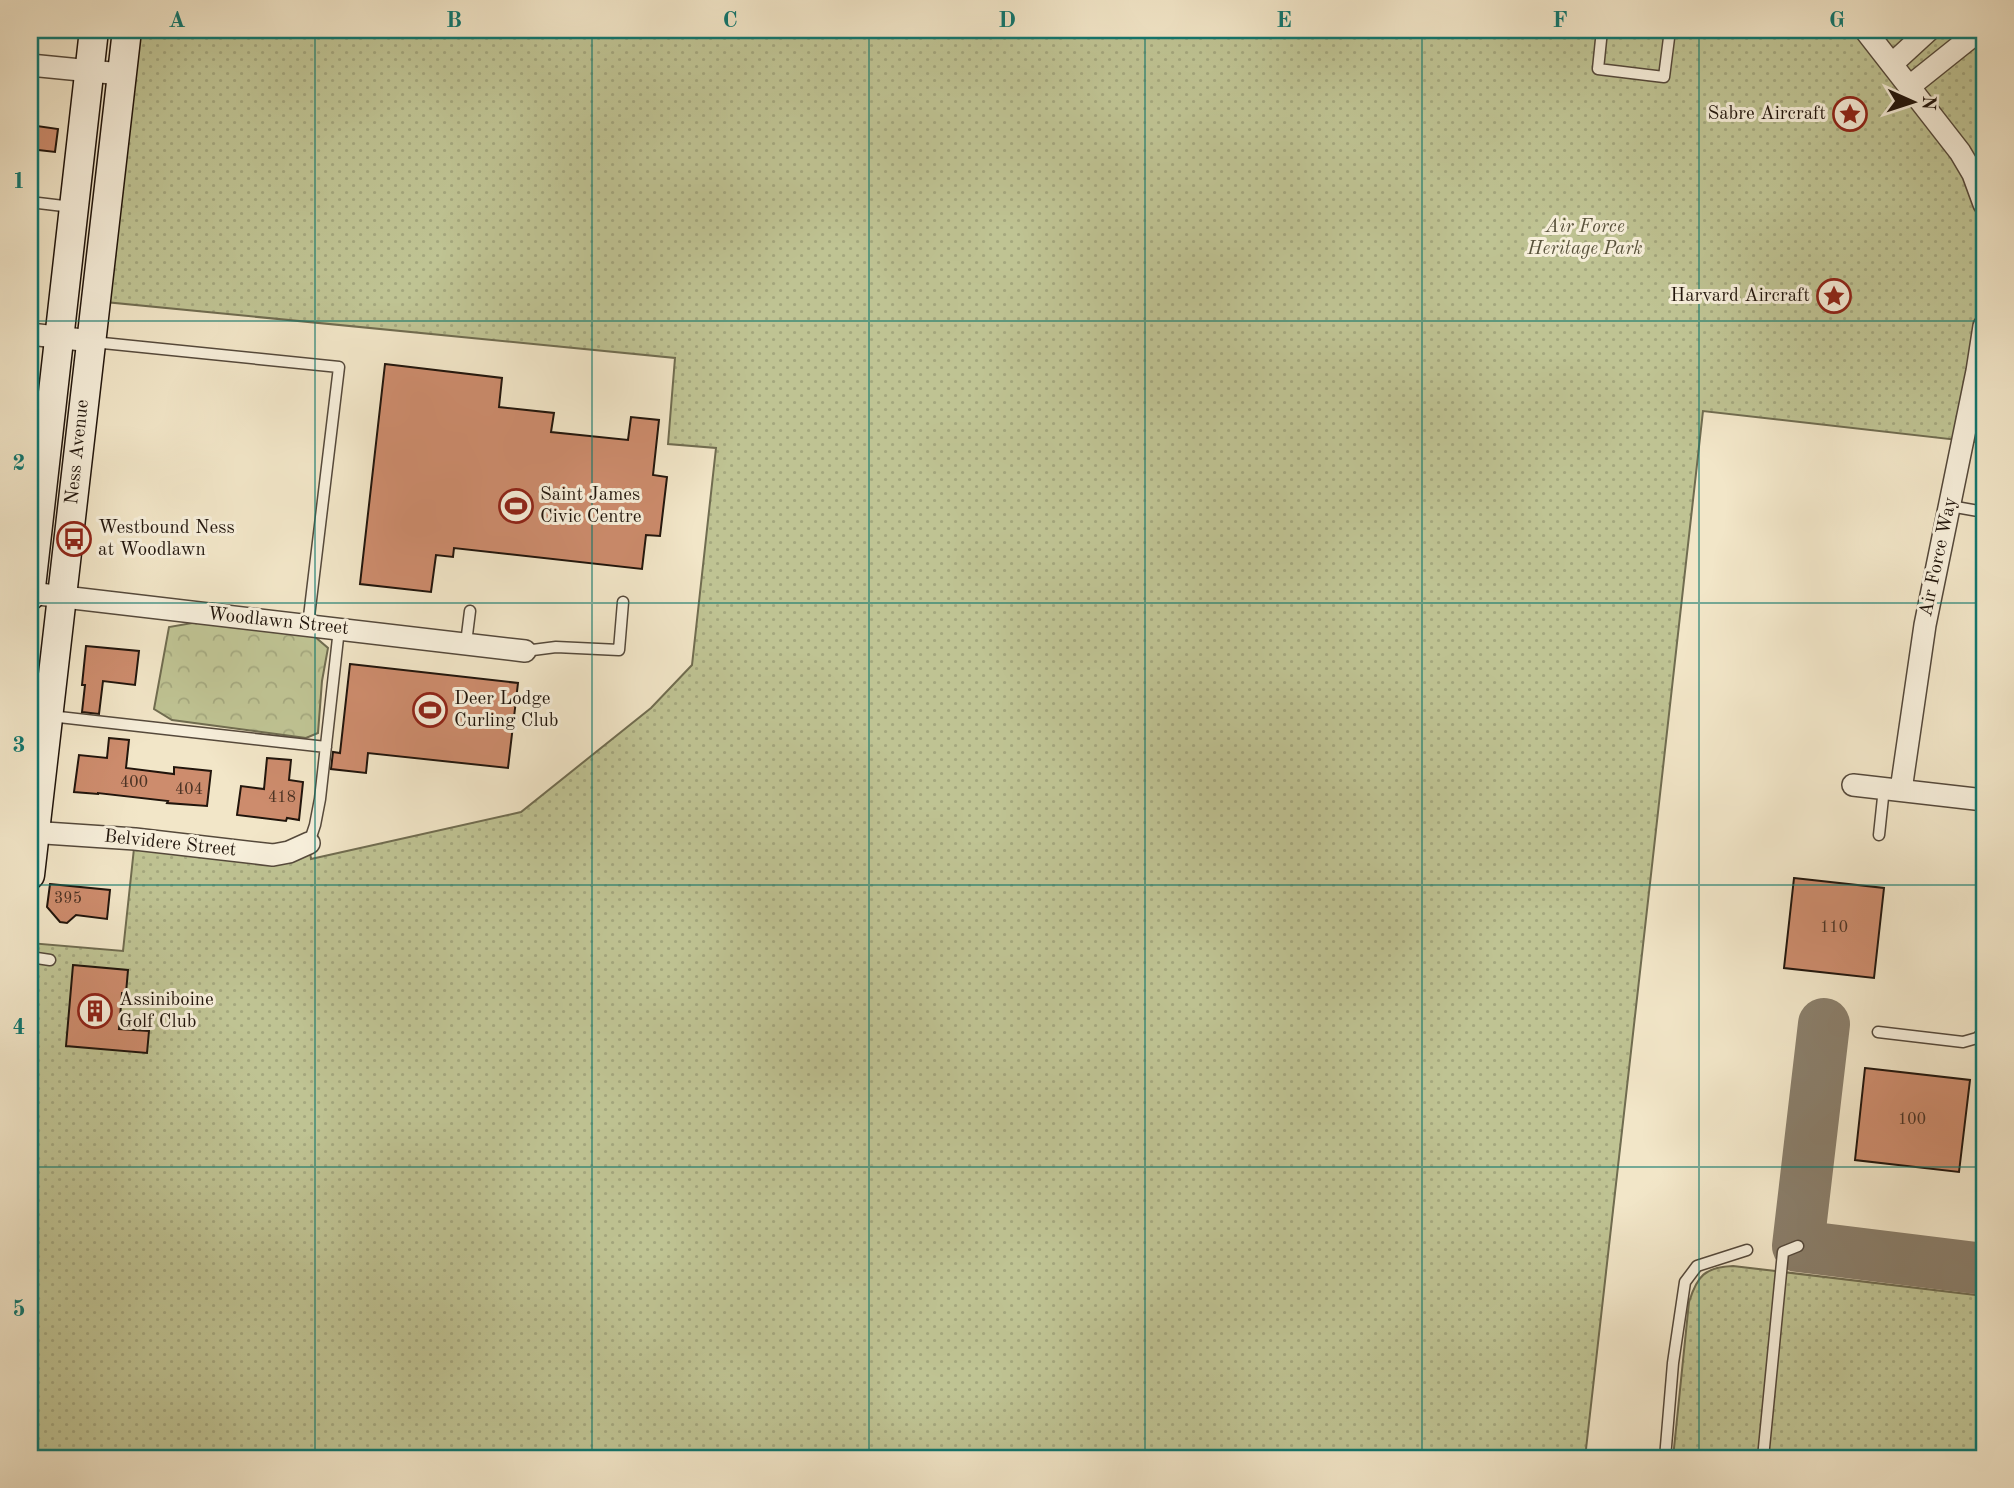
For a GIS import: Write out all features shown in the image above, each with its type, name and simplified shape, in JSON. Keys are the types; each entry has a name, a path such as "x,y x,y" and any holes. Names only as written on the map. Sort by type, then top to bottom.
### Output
{"main road":[{"name":"Ness Avenue","path":"30,594 37,474 60,338 94,30"},
{"name":"Ness Avenue","path":"30,875 32,832 62,598 127,30"}],"street":[{"path":"1865,30 1960,152 1973,174 1984,204"},
{"path":"1892,64 1929,30"},
{"path":"1910,86 1980,30"},
{"path":"30,65 121,74"},
{"name":"Air Force Way","path":"1892,789 1984,326"},
{"path":"30,334 91,341"},
{"name":"Woodlawn Street","path":"30,594 525,651"},
{"path":"1853,785 1984,800"},
{"name":"Belvidere Street","path":"32,832 135,839 273,855 289,852 309,843"}],"lane":[{"path":"1602,30 1598,69 1664,77 1670,30"},
{"path":"30,202 75,208"},
{"path":"91,341 339,367 308,625"},
{"path":"1950,506 1984,512"},
{"path":"525,651 556,647 619,650 623,602"},
{"path":"466,643 470,611"},
{"path":"309,843 320,799 339,629"},
{"path":"48,716 326,747"},
{"path":"1879,835 1892,789"},
{"path":"30,957 50,960"},
{"path":"1878,1031 1964,1042 1977,1038 1984,1031"},
{"path":"1763,1458 1783,1252 1798,1246"},
{"path":"1665,1458 1673,1363 1685,1282 1697,1266 1746,1250"}],"green space":[{"name":"Assiniboine Golf Club","path":"127,30 1984,30 1984,443 1703,411 1585,1458 30,1458 30,943 123,951 135,839 273,855 309,843 311,859 521,812 651,708 692,665 716,448 668,444 675,358 95,301"},
{"path":"198,622 314,636 328,648 322,681 318,733 306,738 172,720 154,709 169,627"},
{"path":"1733,1266 1984,1296 1984,1458 1673,1458 1689,1302 1699,1279 1715,1268"}],"building":[{"path":"30,125 58,129 55,152 30,149"},
{"name":"Saint James Civic Centre","path":"385,364 502,378 499,407 554,413 551,432 628,440 631,417 659,420 653,475 667,477 660,536 646,535 642,569 454,548 453,557 436,555 431,592 360,584"},
{"path":"86,646 139,651 135,685 103,681 99,714 82,712"},
{"name":"Deer Lodge Curling Club","path":"350,664 518,683 508,768 368,753 366,773 331,769 333,752 340,753"},
{"path":"109,738 129,740 126,768 174,774 174,767 211,771 207,806 74,792 79,755 107,758"},
{"path":"267,758 291,760 289,780 303,782 299,820 237,815 241,786 264,789"},
{"path":"1794,878 1884,888 1874,978 1784,968"},
{"path":"50,884 110,890 107,919 76,915 67,923 60,922 47,907"},
{"name":"Assiniboine Golf Club","path":"73,965 128,970 126,993 122,993 119,1029 149,1031 147,1053 66,1046"},
{"path":"1865,1068 1970,1080 1959,1172 1855,1160"}],"taxiway":[{"path":"1824,1024 1798,1246 1984,1269"}],"place":[{"name":"Sabre Aircraft","path":"1850,114"},
{"name":"Harvard Aircraft","path":"1834,296"},
{"name":"Saint James Civic Centre","path":"516,506"},
{"name":"Westbound Ness at Woodlawn","path":"74,539"},
{"name":"Deer Lodge Curling Club","path":"430,710"},
{"name":"Assiniboine Golf Club","path":"95,1011"}],"park label":[{"name":"Air Force Heritage Park","path":"1585,238"}]}
